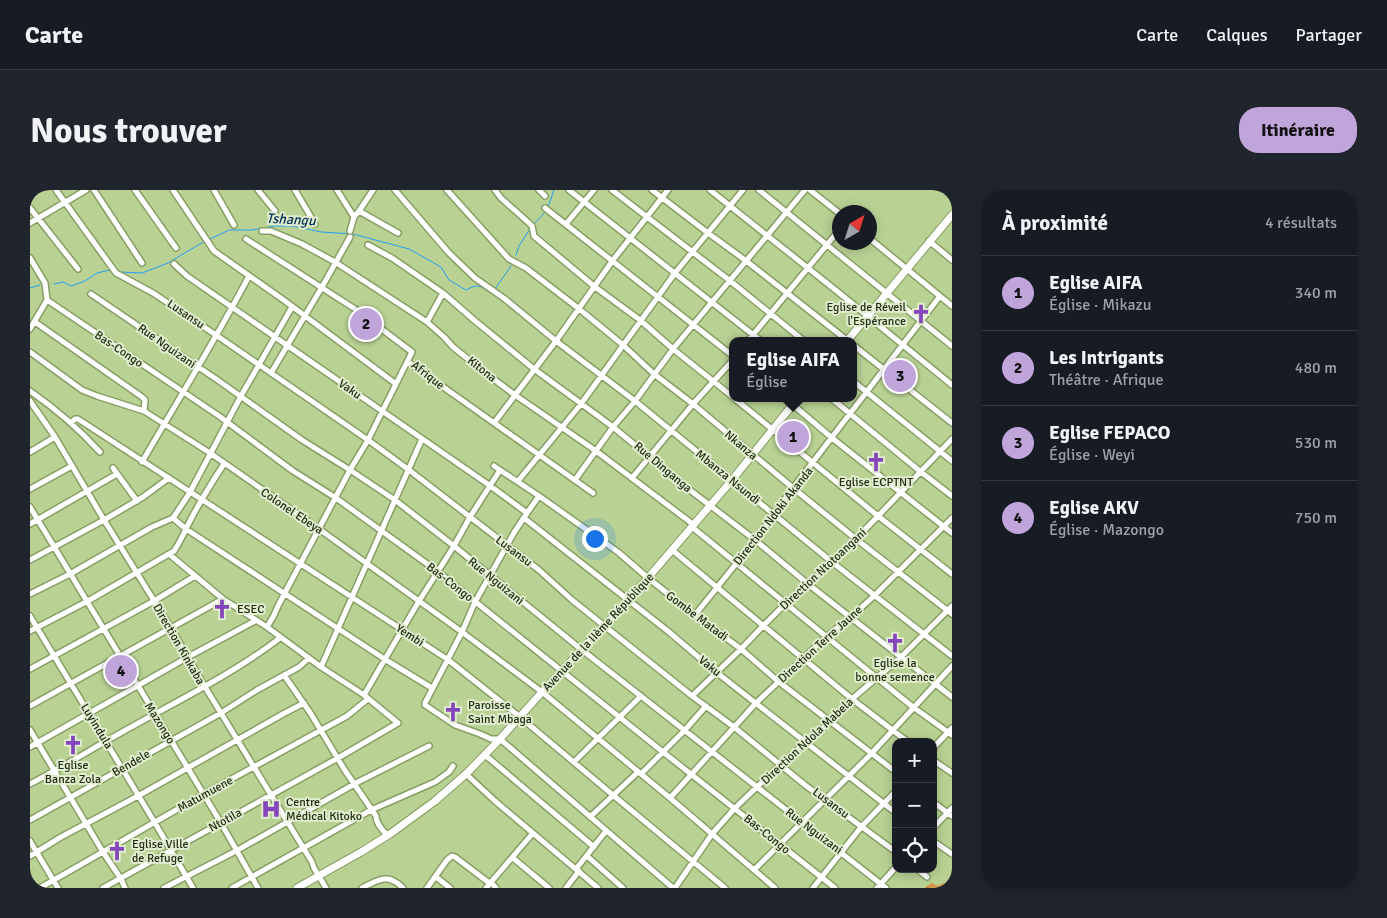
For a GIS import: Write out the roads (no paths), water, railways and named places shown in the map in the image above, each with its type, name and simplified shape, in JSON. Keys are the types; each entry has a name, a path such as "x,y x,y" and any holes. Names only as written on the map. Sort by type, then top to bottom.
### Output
{"street":[{"path":"56,190 65,202"},
{"path":"30,223 86,190"},
{"path":"94,190 142,262"},
{"path":"135,190 176,248"},
{"path":"173,190 211,248 217,254 396,384"},
{"path":"214,190 234,226"},
{"path":"258,190 275,211"},
{"path":"294,190 315,224"},
{"path":"337,190 354,217"},
{"path":"271,373 322,288 350,234 354,217 373,190"},
{"name":"Mbanza Nsundi","path":"395,190 449,253 476,278 505,298 556,341 635,401 874,596 952,656"},
{"name":"Nkanza","path":"447,190 509,259 526,268 578,308 623,345 654,374 693,404 793,488 898,572 950,610"},
{"path":"495,190 501,198 532,226 534,236 729,394"},
{"path":"539,190 545,196"},
{"path":"569,190 757,337"},
{"path":"566,224 594,190"},
{"path":"612,190 799,337"},
{"path":"652,190 843,337"},
{"path":"494,423 556,341 613,260 668,190"},
{"path":"710,190 952,385"},
{"path":"518,481 581,404 675,273 743,190"},
{"path":"759,190 952,346"},
{"path":"575,480 673,348 805,190"},
{"path":"810,190 832,207"},
{"name":"Lusansu","path":"65,202 116,273 153,293 216,335 409,470 539,570 572,600 692,696 892,849"},
{"path":"30,208 78,269"},
{"path":"545,208 613,260 729,355"},
{"path":"359,211 398,233"},
{"path":"853,337 886,293 929,241 951,218"},
{"name":"Kitona","path":"262,230 276,232 335,262 427,322 444,336 453,347 515,395 632,478 877,678 914,707 951,732"},
{"name":"Afrique","path":"246,239 355,309 411,351 412,354 408,362 593,493"},
{"path":"751,337 832,240"},
{"path":"929,241 952,260"},
{"path":"877,244 952,306"},
{"name":"Rue Dinganga","path":"368,245 392,258 443,293 534,369 613,427 952,697"},
{"path":"30,329 47,300 45,283 31,259"},
{"name":"Vaku","path":"174,264 187,276 489,485 716,672 892,810"},
{"path":"142,462 182,392 199,368 249,276"},
{"path":"427,322 443,293"},
{"name":"Rue Nguizani","path":"91,294 302,440 394,500 582,650 842,852 879,886 886,888"},
{"name":"Direction Ndoki Akanda","path":"695,615 755,540 940,296"},
{"name":"Bas-Congo","path":"47,300 227,422 293,471 336,498 437,571 835,888"},
{"path":"30,594 70,574 152,527 172,518 190,492 240,396 292,307"},
{"path":"35,322 142,397 144,400 144,410"},
{"path":"857,348 952,423"},
{"name":"Colonel Ebeya","path":"30,352 82,390 144,410 320,529 542,692 775,888"},
{"path":"267,627 408,362"},
{"path":"632,478 729,363"},
{"path":"857,383 952,461"},
{"path":"30,391 52,406 100,452"},
{"name":"Direction Kinkaba","path":"30,401 55,437 88,491 326,888"},
{"path":"739,402 952,574"},
{"path":"790,402 900,494 952,533"},
{"name":"Avenue de la IIème République","path":"297,888 362,852 390,834 435,801 485,754 629,600 753,455 795,402"},
{"path":"836,402 952,496"},
{"name":"Yembi","path":"70,423 78,419 448,659 725,888"},
{"path":"30,452 55,437"},
{"path":"321,667 422,439"},
{"name":"Direction Ntotoangani","path":"692,696 786,603 856,539 952,439"},
{"path":"30,631 88,601 174,551 202,499 224,464"},
{"path":"30,489 72,466"},
{"name":"Gombe Matadi","path":"494,466 618,552 648,578 741,649 779,682 892,769"},
{"path":"113,468 136,501"},
{"name":"Matumuene","path":"40,888 204,794 347,716 366,697 402,629 500,470"},
{"path":"30,524 117,474"},
{"path":"30,560 143,498 169,478"},
{"path":"539,496 507,546 475,602 462,632 425,703 427,707 454,725 491,739 500,739 674,888"},
{"name":"Mazongo","path":"30,507 204,794 258,888"},
{"path":"172,518 285,594 432,688"},
{"name":"Direction Terre Jaune","path":"670,798 756,703 826,637 874,596 952,518"},
{"path":"672,550 852,699 903,738"},
{"path":"169,554 223,599 267,627 366,697"},
{"path":"30,669 154,601 195,576"},
{"path":"30,706 223,599"},
{"name":"Direction Ndola Mabela","path":"674,888 712,834 735,808 950,610"},
{"name":"Luyindula","path":"30,616 193,888"},
{"path":"30,748 188,657 255,621"},
{"path":"30,784 204,687 280,638"},
{"name":"Bendele","path":"30,820 221,713 299,667 309,658"},
{"path":"754,870 850,776 952,666"},
{"path":"284,675 304,703 385,833 390,834"},
{"path":"574,762 641,696"},
{"name":"Ntotila","path":"103,888 398,723 366,697"},
{"path":"30,856 304,703"},
{"path":"590,817 685,730 706,706"},
{"path":"30,730 121,879 124,888"},
{"path":"937,744 951,732"},
{"path":"164,888 236,851 354,784 429,746"},
{"path":"485,754 594,847"},
{"path":"937,763 952,773"},
{"path":"232,888 371,810 436,782 449,772 453,766"},
{"path":"464,774 598,888"},
{"path":"813,888 862,826 892,795"},
{"path":"937,805 950,815"},
{"path":"937,825 950,815 952,808"},
{"path":"566,888 606,831"},
{"path":"486,888 533,833"},
{"path":"30,841 58,888"},
{"path":"937,843 952,854"},
{"path":"427,888 452,856 488,882 491,882 496,888"},
{"path":"587,856 623,888"},
{"path":"513,858 549,888"},
{"path":"879,886 892,872"},
{"path":"922,873 927,877"},
{"path":"436,877 450,888"},
{"path":"362,888 378,879 386,878 393,880 403,888"}],"waterway":[{"name":"Tshangu","path":"548,207 554,190"},
{"name":"Tshangu","path":"534,224 546,211"},
{"name":"Tshangu","path":"208,240 229,230 252,230 274,226 292,226 321,232 353,234 409,249 441,267 449,280 466,290 478,286 489,292 492,291"},
{"name":"Tshangu","path":"516,255 519,246 530,229"},
{"name":"Tshangu","path":"119,272 142,273 168,263 205,241"},
{"name":"Tshangu","path":"495,289 511,266"},
{"name":"Tshangu","path":"54,284 63,282 71,286 85,281 97,273 110,270"},
{"name":"Tshangu","path":"30,288 40,285"}],"place":[{"name":"Eglise de Réveil l'Espérance","path":"921,314"},
{"name":"Les Intrigants","path":"366,324"},
{"name":"Eglise FEPACO","path":"900,376"},
{"name":"Eglise AIFA","path":"793,437"},
{"name":"Eglise ECPTNT","path":"876,462"},
{"name":"ESEC","path":"222,609"},
{"name":"Eglise la bonne semence","path":"895,643"},
{"name":"Eglise AKV","path":"121,671"},
{"name":"Paroisse Saint Mbaga","path":"453,712"},
{"name":"Eglise Banza Zola","path":"73,745"},
{"name":"Centre Médical Kitoko","path":"271,809"},
{"name":"Eglise Ville de Refuge","path":"117,851"}]}
